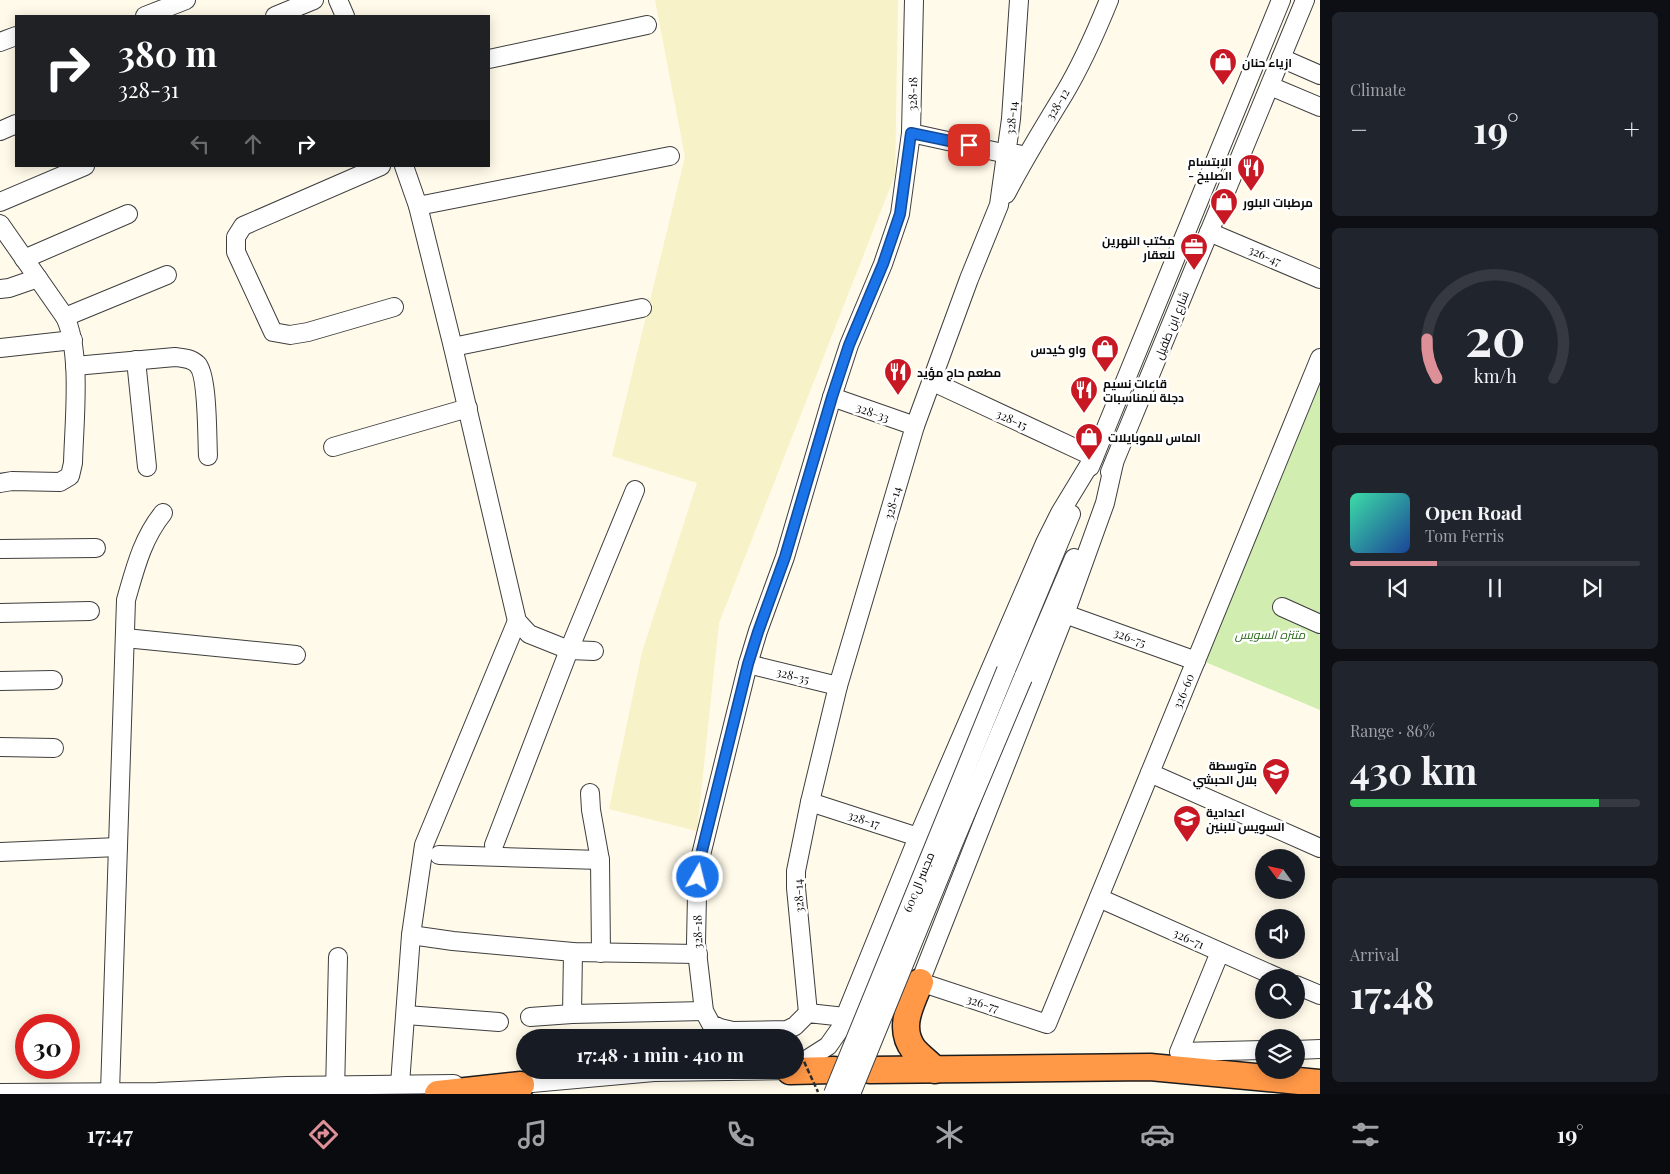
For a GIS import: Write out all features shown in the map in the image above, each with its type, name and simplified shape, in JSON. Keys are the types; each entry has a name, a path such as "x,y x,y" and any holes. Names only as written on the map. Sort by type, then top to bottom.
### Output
{"highway":[{"path":"920,982 906,1016 905,1025 914,1049 935,1070"},
{"path":"870,1070 1150,1067 1320,1083"},
{"path":"804,1070 833,1082"},
{"path":"438,1094 520,1084"}],"street":[{"path":"148,15 186,0"},
{"path":"277,15 314,0"},
{"path":"338,0 345,15"},
{"name":"328-18","path":"707,1017 698,954 697,895 700,859 748,664 785,557 849,345 883,264 900,214 911,133 914,0"},
{"name":"328-14","path":"808,1014 796,871 810,802 838,686 915,426 969,279 1000,205 1011,119 1019,0"},
{"name":"328-12","path":"1000,205 1026,154 1065,93 1094,38 1109,0"},
{"name":"شارع ابن طفيل","path":"1006,670 1281,0"},
{"name":"شارع ابن طفيل","path":"1023,678 1305,0"},
{"path":"490,59 647,24"},
{"path":"0,42 15,36"},
{"path":"1281,58 1312,72"},
{"path":"1293,96 1294,80 1312,72"},
{"path":"1270,86 1320,107"},
{"path":"0,131 15,124"},
{"path":"911,133 1007,154 1026,154"},
{"path":"418,206 670,156"},
{"path":"0,202 83,167"},
{"path":"379,167 244,226 236,237 236,252 273,332 290,335 308,332 394,307"},
{"path":"404,167 418,206 518,621 529,634 569,650 594,651"},
{"path":"24,259 128,214"},
{"path":"0,483 60,482 70,476 75,366 71,328 38,278 2,229"},
{"name":"326-47","path":"1209,232 1320,279"},
{"path":"65,317 167,275"},
{"path":"0,288 9,288 38,278"},
{"path":"453,346 642,308"},
{"path":"0,348 73,340"},
{"path":"75,366 175,357 189,359 197,364 202,371 204,385 208,456"},
{"name":"326-60","path":"1047,1024 1320,358"},
{"path":"136,360 147,467"},
{"name":"328-15","path":"931,381 1094,457"},
{"name":"328-33","path":"832,397 915,426"},
{"path":"333,447 468,408"},
{"path":"804,1060 828,1046 840,1029 918,837 1048,536 1094,457"},
{"path":"920,982 1065,614 1105,503 1114,463"},
{"path":"494,845 569,650 635,490"},
{"path":"110,1092 126,600 140,553 153,525 163,513"},
{"path":"0,549 96,548"},
{"path":"1282,607 1320,624"},
{"path":"0,614 90,611"},
{"name":"326-75","path":"1065,614 1196,661"},
{"path":"400,1084 411,935 424,845 518,621"},
{"path":"125,638 296,655"},
{"name":"328-35","path":"748,664 838,686"},
{"name":"مجسر ال600","path":"833,1082 1006,670"},
{"name":"مجسر ال600","path":"851,1094 1023,678"},
{"path":"0,681 53,680"},
{"path":"0,747 54,748"},
{"path":"1150,773 1320,848"},
{"path":"590,793 591,810 600,860 601,952"},
{"name":"328-17","path":"810,802 918,837"},
{"path":"0,852 118,847"},
{"path":"439,855 600,860"},
{"name":"326-71","path":"1099,898 1259,969"},
{"path":"411,935 453,941 573,952 698,954"},
{"path":"572,1014 573,952"},
{"path":"1220,952 1179,1052 1255,1050"},
{"path":"336,1089 338,957"},
{"name":"326-77","path":"920,982 1047,1024"},
{"path":"1305,989 1320,996"},
{"path":"530,1017 572,1014 707,1017 720,1028 733,1031 787,1030 795,1026 808,1014 845,1017"},
{"path":"406,1015 499,1022"},
{"path":"1305,1050 1320,1049"},
{"path":"0,1093 336,1089 400,1084 520,1084 576,1079"}],"path":[{"path":"804,1077 819,1094"}],"shaded area":[{"path":"655,0 898,0 895,175 719,623 697,831 609,809 642,652 697,483 612,456 685,157"}],"green space":[{"name":"متنزه السويس","path":"1320,380 1320,710 1203,661"}],"place":[{"name":"ازياء حنان","path":"1223,86"},
{"name":"الابتسام - الصليخ","path":"1251,192"},
{"name":"مرطبات البلور","path":"1224,226"},
{"name":"مكتب النهرين للعقار","path":"1194,271"},
{"name":"واو كيدس","path":"1105,373"},
{"name":"مطعم حاج مؤيد","path":"898,396"},
{"name":"قاعات نسيم دجلة للمناسبات","path":"1084,414"},
{"name":"الماس للموبايلات","path":"1089,461"},
{"name":"متوسطة بلال الحبشي","path":"1276,796"},
{"name":"اعدادية السويس للبنين","path":"1187,843"}],"route":[{"path":"698,877 700,859 748,664 785,557 849,345 883,264 900,214 911,133 969,145"}]}
